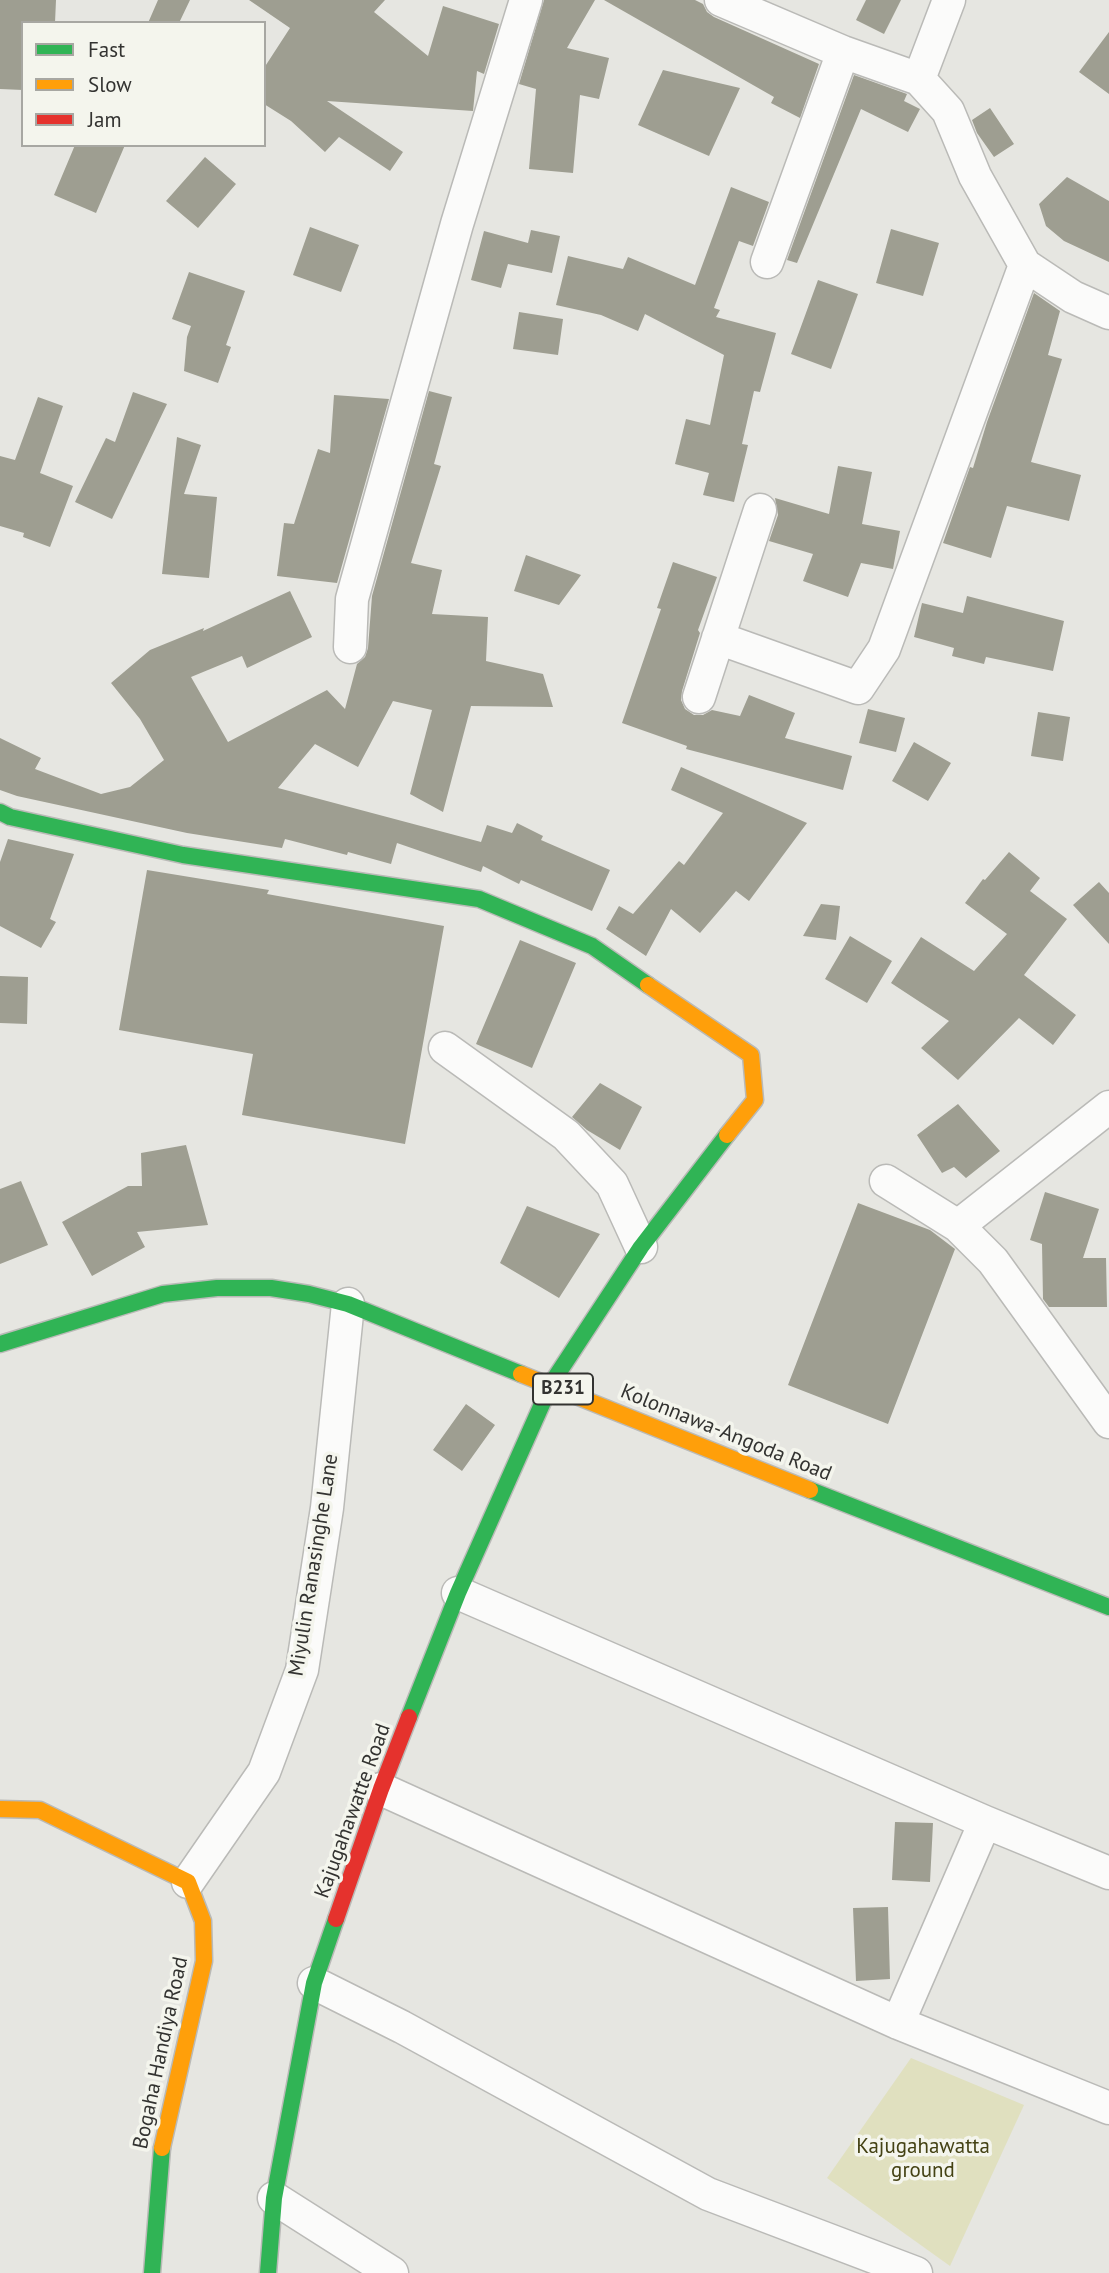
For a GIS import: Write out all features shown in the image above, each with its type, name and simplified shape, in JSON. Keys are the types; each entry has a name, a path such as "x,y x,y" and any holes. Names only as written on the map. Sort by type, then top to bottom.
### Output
{"street":[{"path":"350,647 352,599 457,224 526,0"},
{"path":"721,0 843,52 919,79 948,111 975,176 1026,265 1073,297 1109,313"},
{"path":"919,79 949,0"},
{"path":"767,262 843,52"},
{"path":"718,638 858,688 884,649 1026,265"},
{"path":"699,697 760,510"},
{"name":"Kajugahawatte Road","path":"0,812 10,817 183,855 480,899 592,946 751,1055 755,1100 641,1247 551,1384 458,1593 381,1789 314,1983 274,2198 268,2273"},
{"path":"445,1048 566,1135 612,1184 641,1247"},
{"path":"958,1226 1109,1107"},
{"path":"886,1181 958,1226 993,1261 1109,1422"},
{"name":"Kolonnawa-Angoda Road","path":"0,1344 163,1294 217,1287 271,1288 348,1304 1109,1607"},
{"name":"Miyulin Ranasinghe Lane","path":"188,1882 264,1772 302,1670 327,1508 348,1304"},
{"path":"458,1593 985,1822 1109,1873"},
{"path":"381,1789 898,2023 1109,2108"},
{"path":"0,1809 40,1810 188,1882"},
{"path":"898,2023 985,1822"},
{"name":"Bogaha Handiya Road","path":"152,2273 159,2160 204,1961 203,1921 188,1882"},
{"path":"314,1983 402,2027 708,2194 916,2273"},
{"path":"274,2198 392,2273"}],"green space":[{"name":"Kajugahawatta ground","path":"911,2058 1024,2105 950,2266 827,2178"}],"building":[{"path":"0,0 56,0 55,21 21,21 21,90 0,89"},
{"path":"158,0 190,0 180,21 149,21"},
{"path":"249,0 385,0 374,12 428,56 443,6 499,24 484,74 477,71 473,111 327,101 403,152 390,171 339,137 325,152 291,121 266,105 266,65 290,28"},
{"path":"544,0 595,0 567,48 609,58 599,99 580,95 573,173 529,169 536,89 519,84"},
{"path":"604,0 695,0 703,4 707,12 714,17 819,64 800,118 771,103 774,97"},
{"path":"866,0 901,0 884,34 856,20"},
{"path":"1109,32 1109,94 1079,72"},
{"path":"663,70 740,88 709,156 638,125"},
{"path":"854,75 907,94 904,101 920,109 908,132 861,109 797,263 787,260"},
{"path":"990,108 1014,144 994,157 977,133 972,120"},
{"path":"74,147 124,147 96,213 54,195"},
{"path":"205,157 236,184 198,228 166,201"},
{"path":"1067,177 1109,201 1109,262 1064,241 1046,226 1039,204"},
{"path":"731,187 769,202 753,246 739,241 714,308 720,310 716,317 776,333 760,392 754,391 742,444 748,445 734,502 703,495 709,473 675,464 686,419 710,425 724,355 645,314 638,331 601,315 556,305 568,256 623,269 628,257 695,285"},
{"path":"310,227 359,245 341,292 293,275"},
{"path":"891,229 939,243 923,296 876,283"},
{"path":"531,230 560,236 552,273 508,264 501,288 471,280 484,231 528,243"},
{"path":"189,272 245,291 226,345 231,347 218,383 184,371 187,337 191,326 172,319"},
{"path":"818,280 858,294 831,369 791,354"},
{"path":"1034,293 1060,311 1048,355 1062,359 1031,462 1081,475 1069,521 1007,506 991,558 943,543 970,467 973,468"},
{"path":"519,312 563,319 558,355 513,349"},
{"path":"429,391 452,397 434,464 441,466 411,563 442,570 432,614 488,617 486,661 543,674 553,707 471,706 443,812 410,794 432,710 393,701 358,767 315,744 278,788 481,842 487,825 512,833 517,823 543,836 541,840 610,870 592,911 521,880 519,884 483,866 481,872 397,843 391,864 285,839 282,848 187,833 0,790 0,738 41,758 35,769 101,794 130,787 164,760 140,719 111,683 150,650 204,628 203,631 290,591 312,637 247,668 242,656 191,677 228,742 327,690 345,709 357,664 365,657 368,648 372,596"},
{"path":"133,392 167,404 112,519 75,502 106,438 115,442"},
{"path":"334,395 389,399 337,583 277,576 284,523 294,524 318,449 330,453"},
{"path":"38,397 63,406 40,473 73,486 50,547 23,537 24,533 0,526 0,456 15,460"},
{"path":"177,437 201,445 184,494 217,497 209,578 162,574"},
{"path":"838,466 872,472 862,524 900,531 893,569 861,563 848,597 803,581 813,554 769,541 778,515 775,498 829,514"},
{"path":"526,555 581,575 559,605 514,591"},
{"path":"673,562 717,577 698,630 700,633 682,691 681,700 685,709 694,715 703,715 712,710 740,716 749,695 795,713 785,738 852,756 843,790 686,749 687,746 622,723 661,609 657,608"},
{"path":"967,596 1064,621 1053,671 986,657 984,664 952,656 954,648 914,637 922,603 963,613"},
{"path":"868,709 905,718 896,752 859,743"},
{"path":"1038,712 1070,717 1063,761 1031,756"},
{"path":"914,742 951,763 928,801 892,781"},
{"path":"681,767 807,823 749,901 736,891 700,933 671,909 646,956 606,929 619,906 633,914 679,861 684,865 723,813 671,790"},
{"path":"8,839 74,854 50,919 56,922 41,948 0,926 0,862"},
{"path":"1009,852 1040,878 1030,891 1067,919 1024,975 1076,1015 1053,1045 1019,1018 958,1080 921,1048 949,1021 891,983 921,937 974,971 1007,934 965,903"},
{"path":"147,870 269,890 267,894 444,926 405,1144 242,1115 253,1054 119,1030"},
{"path":"1099,882 1109,893 1109,944 1073,905"},
{"path":"821,904 840,906 836,940 803,936"},
{"path":"850,936 892,961 867,1003 825,979"},
{"path":"520,940 576,963 532,1068 476,1044"},
{"path":"0,976 28,977 27,1024 0,1023"},
{"path":"600,1083 642,1107 620,1150 587,1130 572,1117"},
{"path":"958,1104 1000,1151 966,1178 954,1167 942,1173 917,1135"},
{"path":"186,1145 208,1225 137,1232 145,1247 92,1276 62,1222 128,1186 142,1186 141,1153"},
{"path":"21,1181 48,1245 0,1264 0,1189"},
{"path":"1045,1192 1099,1209 1083,1258 1106,1258 1107,1307 1049,1307 1043,1299 1042,1244 1030,1240"},
{"path":"858,1203 930,1230 955,1249 888,1424 788,1385"},
{"path":"527,1206 600,1234 559,1298 500,1263"},
{"path":"466,1404 495,1425 462,1471 433,1450"},
{"path":"895,1822 933,1823 930,1882 892,1880"},
{"path":"888,1907 890,1979 856,1981 853,1908"}],"traffic: fast":[{"path":"0,812 10,817 183,855 479,899 592,946 648,985"},
{"path":"409,1717 458,1593 551,1384 641,1247 727,1135"},
{"path":"0,1344 163,1294 217,1288 271,1288 348,1304 521,1374"},
{"path":"810,1490 1109,1607"},
{"path":"268,2273 274,2198 314,1983 336,1919"},
{"path":"152,2273 162,2148"}],"traffic: slow":[{"path":"648,985 751,1055 755,1100 727,1135"},
{"path":"521,1374 810,1490"},
{"path":"0,1809 40,1810 188,1882 203,1921 204,1961 162,2148"}],"traffic: jam":[{"path":"336,1919 409,1717"}]}
